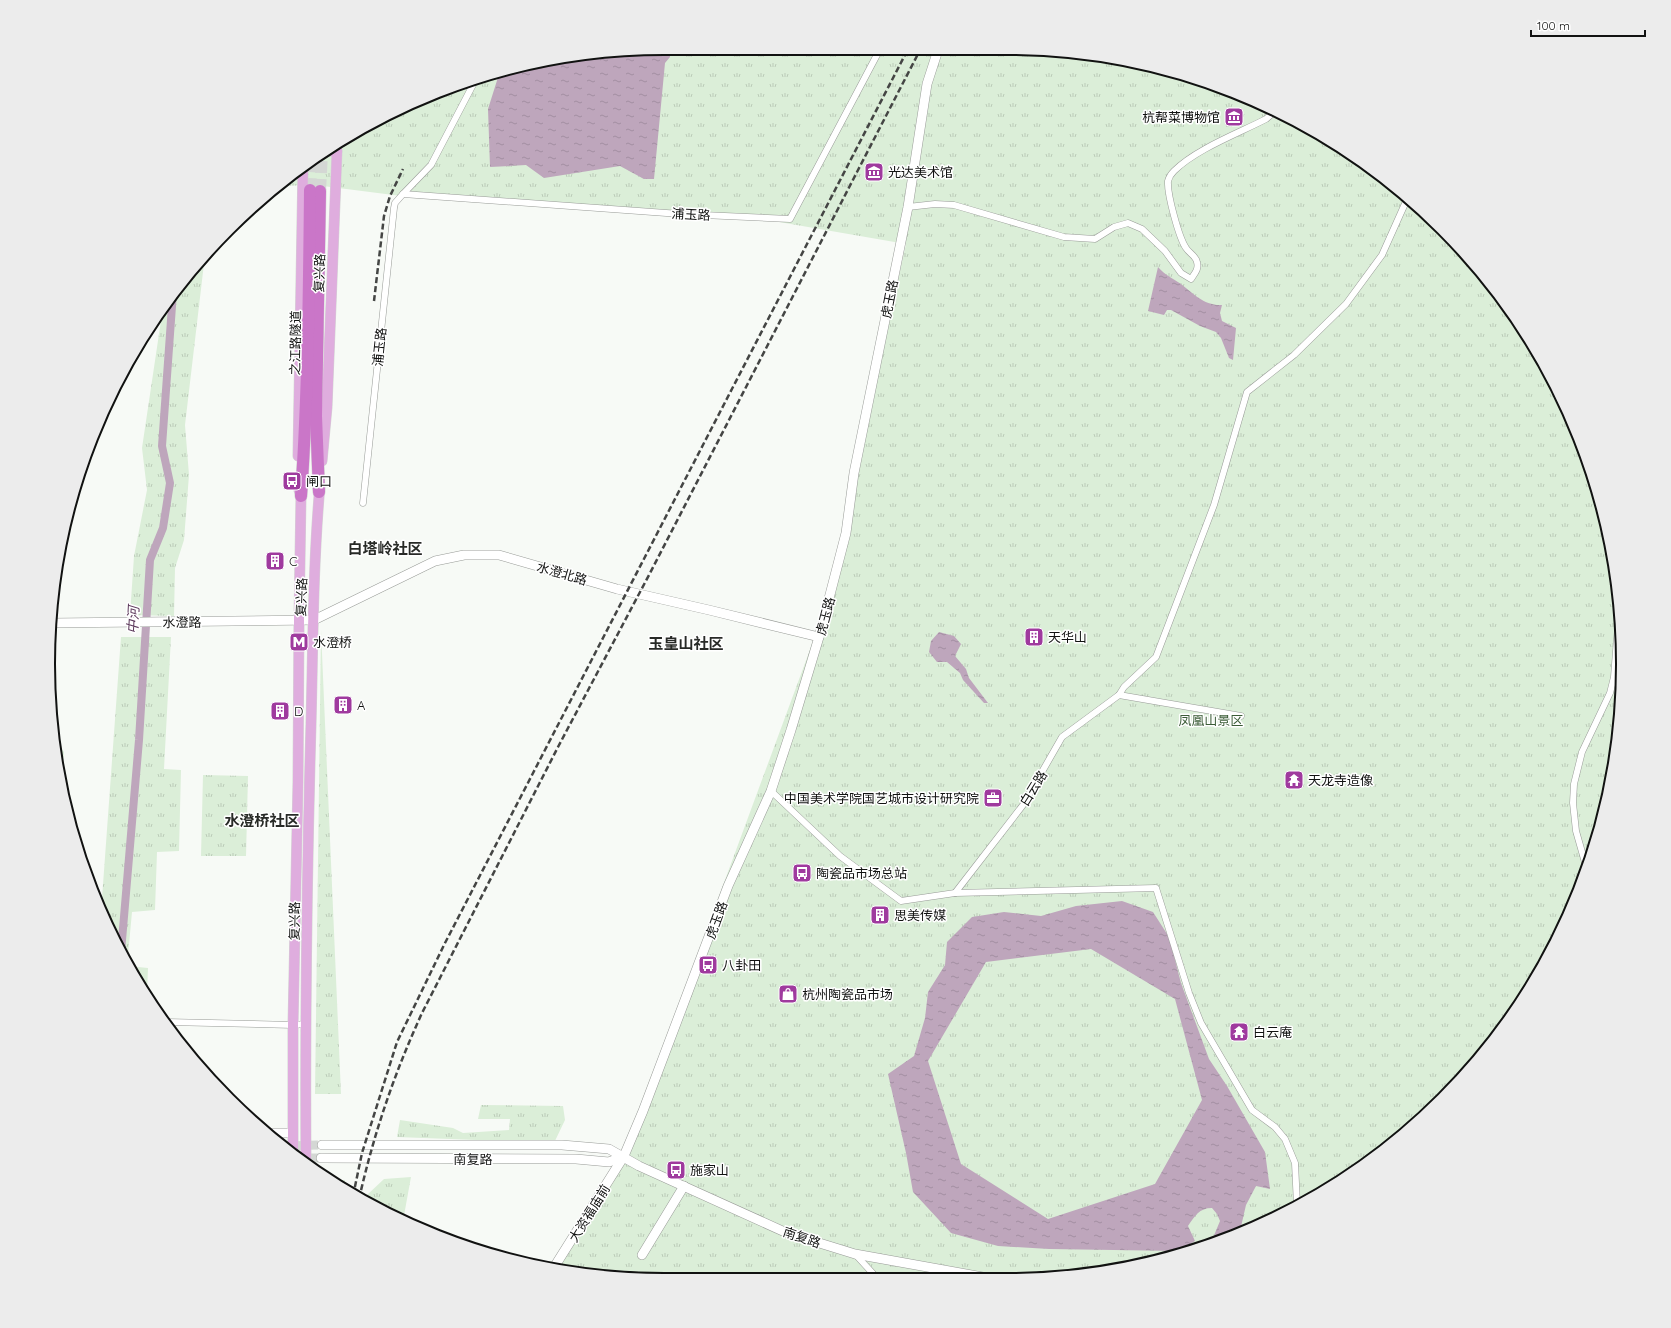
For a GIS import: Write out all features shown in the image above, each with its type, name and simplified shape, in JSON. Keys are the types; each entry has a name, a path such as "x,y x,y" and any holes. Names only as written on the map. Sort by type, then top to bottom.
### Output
{"highway":[{"name":"之江路隧道","path":"301,496 307,414 315,191 316,416 319,492"}],"main road":[{"name":"复兴路","path":"306,1156 308,821 319,492 327,407 334,153"},
{"name":"复兴路","path":"293,1147 293,1026 298,782 301,496 298,482 303,174"}],"street":[{"name":"浦玉路","path":"403,194 673,214 790,219 878,55"},
{"name":"虎玉路","path":"624,1156 643,1111 728,886 771,791 819,637 846,533 854,473 908,208 927,84 936,55"},
{"name":"浦玉路","path":"363,504 395,203 431,165 472,86"},
{"path":"908,208 936,204 954,205 1064,237 1095,239 1114,227 1128,223 1142,229 1165,251 1182,273 1191,279 1198,270 1197,262 1186,248 1173,212 1168,183 1169,176 1184,163 1204,150 1266,119 1270,115"},
{"name":"白云路","path":"955,893 1023,805 1062,737 1119,695 1124,688 1156,657 1214,505 1247,392 1294,355 1346,304 1382,255 1405,203"},
{"name":"水澄北路","path":"314,620 435,561 464,555 481,554 499,555 617,589 819,637"},
{"name":"水澄路","path":"56,623 314,620"},
{"path":"1584,860 1576,831 1573,803 1574,784 1582,752 1610,693 1614,676 1616,654"},
{"path":"1119,695 1241,716"},
{"path":"771,791 840,856 901,901 955,893 1156,888 1189,993 1201,1023 1252,1110 1274,1127 1285,1139 1296,1163 1298,1199"},
{"path":"172,1022 293,1026 306,1024"},
{"path":"276,1133 293,1133"},
{"name":"南复路","path":"322,1145 562,1146 609,1149 624,1156 639,1166 787,1233 855,1254 961,1273"},
{"name":"南复路","path":"321,1158 576,1159 609,1162 624,1156"},
{"name":"大资福庙前","path":"557,1263 624,1156"},
{"path":"642,1255 684,1186"},
{"path":"855,1254 872,1273"}],"green space":[{"name":"凤凰山景区","path":"664,55 1047,56 1086,60 1126,67 1203,87 1240,101 1312,137 1378,181 1409,206 1438,233 1465,262 1490,293 1534,360 1570,431 1584,468 1604,545 1611,585 1615,624 1615,704 1611,743 1595,822 1584,860 1570,897 1553,933 1513,1002 1490,1035 1465,1066 1438,1095 1409,1122 1378,1147 1345,1170 1312,1191 1240,1227 1203,1241 1165,1252 1086,1268 1047,1272 1007,1273 664,1273 624,1272 557,1263 611,1174 635,1124 825,609 906,244 762,219 409,197 315,185 287,186 359,137 431,101 468,87 545,67 585,60 624,56"},
{"path":"204,265 185,425 189,475 184,540 175,568 174,616 130,615 134,556 147,490 142,448 161,322 181,293"},
{"path":"321,630 341,1094 315,1094"},
{"path":"121,637 171,637 164,769 181,770 179,851 157,852 155,910 132,912 128,952 102,899"},
{"path":"61,748 64,752 63,761"},
{"path":"203,775 248,776 246,856 201,856"},
{"path":"136,967 148,968 147,985"},
{"path":"481,1105 563,1106 565,1120 554,1143 397,1137 400,1120 453,1128 463,1133 509,1130 510,1119 478,1119"},
{"path":"411,1177 404,1214 367,1195 384,1179"}],"water":[{"path":"670,55 665,63 654,179 644,179 620,166 544,178 526,165 490,167 488,109 498,78 545,67 585,60 624,56"},
{"path":"1158,267 1204,301 1216,305 1222,305 1220,313 1222,321 1236,328 1233,360 1229,358 1221,338 1216,332 1200,326 1171,310 1167,310 1164,315 1148,311"},
{"path":"939,632 954,636 961,644 955,656 966,669 969,678 988,703 984,703 963,680 960,673 947,662 937,662 929,652 931,641"},
{"path":"1122,901 1153,912 1169,937 1181,983 1209,1059 1227,1086 1265,1152 1270,1189 1256,1186 1246,1205 1241,1227 1213,1237 1220,1221 1212,1208 1208,1208 1204,1209 1195,1216 1188,1226 1195,1241 1187,1246 1169,1251 1049,1249 998,1246 951,1233 913,1192 906,1153 888,1074 914,1056 925,1018 928,992 945,965 947,942 972,917 1004,912 1041,916 1076,906","holes":["1091,949 1175,999 1202,1100 1155,1184 1048,1219 961,1164 928,1061 986,962"]}],"waterway":[{"name":"中河","path":"122,940 139,740 150,560 163,528 170,483 162,446 172,306"}],"tunnel":[{"path":"320,191 322,161"},
{"path":"310,190 311,168"},
{"path":"291,1146 322,1145"},
{"path":"309,1158 321,1158"}],"railway":[{"path":"355,1188 362,1153 397,1042 445,943 905,55"},
{"path":"361,1192 378,1127 402,1059 422,1013 558,747 649,575 917,55"},
{"path":"374,301 384,216 390,196 403,169"}],"place":[{"name":"杭帮菜博物馆","path":"1234,117"},
{"name":"光达美术馆","path":"874,172"},
{"name":"闸口","path":"292,481"},
{"name":"C","path":"275,561"},
{"name":"天华山","path":"1034,637"},
{"name":"水澄桥","path":"299,642"},
{"name":"A","path":"343,705"},
{"name":"D","path":"280,711"},
{"name":"天龙寺造像","path":"1294,780"},
{"name":"中国美术学院国艺城市设计研究院","path":"993,798"},
{"name":"陶瓷品市场总站","path":"802,873"},
{"name":"思美传媒","path":"880,915"},
{"name":"八卦田","path":"708,965"},
{"name":"杭州陶瓷品市场","path":"788,994"},
{"name":"白云庵","path":"1239,1032"},
{"name":"施家山","path":"676,1170"}],"district":[{"name":"白塔岭社区","path":"385,549"},
{"name":"玉皇山社区","path":"686,644"},
{"name":"水澄桥社区","path":"262,821"}]}
